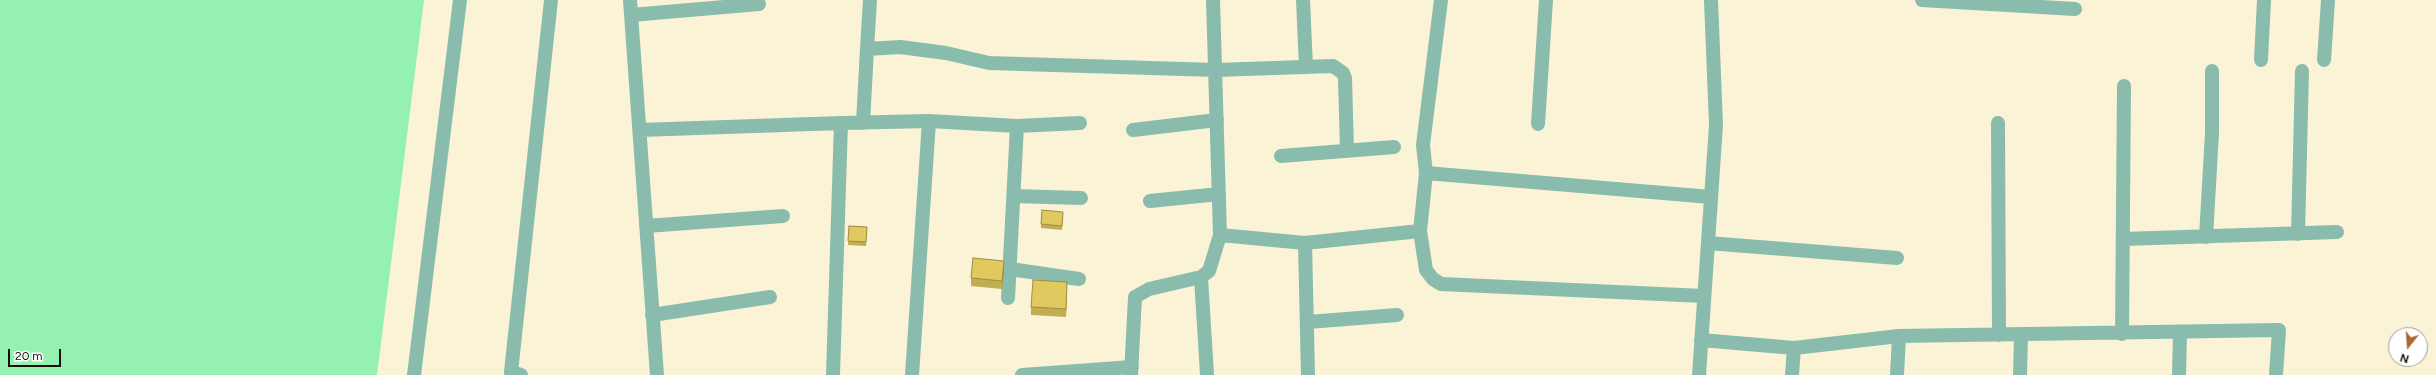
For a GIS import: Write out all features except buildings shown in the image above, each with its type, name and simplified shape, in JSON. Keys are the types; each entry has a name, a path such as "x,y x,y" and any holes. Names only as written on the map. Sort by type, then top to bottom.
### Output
{"street":[{"path":"414,375 460,0"},
{"path":"515,374 551,0"},
{"path":"630,0 657,375"},
{"path":"863,123 870,0"},
{"path":"1022,375 1132,371 1135,297 1149,290 1201,277 1209,270 1220,234 1213,0"},
{"path":"1304,0 1306,67"},
{"path":"1441,0 1423,145 1426,173 1420,231 1426,270 1433,280 1441,284 1704,296"},
{"path":"1538,124 1546,0"},
{"path":"1699,375 1716,125 1711,0"},
{"path":"1922,0 2075,9"},
{"path":"2261,60 2264,0"},
{"path":"2324,60 2328,0"},
{"path":"631,15 759,4"},
{"path":"866,50 908,48 946,53 989,63 1216,70 1333,66 1343,73 1347,151"},
{"path":"2206,237 2212,133 2212,71"},
{"path":"2298,234 2302,71"},
{"path":"2122,334 2124,86"},
{"path":"1133,130 1217,120"},
{"path":"640,130 929,121 1017,126 1080,123"},
{"path":"912,375 929,121"},
{"path":"833,375 841,123"},
{"path":"1998,123 1999,335"},
{"path":"1008,298 1017,126"},
{"path":"1281,156 1394,147"},
{"path":"1426,173 1711,197"},
{"path":"1150,201 1219,194"},
{"path":"1014,196 1081,198"},
{"path":"646,226 783,216"},
{"path":"1220,234 1305,243 1420,231"},
{"path":"2123,239 2337,232"},
{"path":"1305,243 1308,322 1308,375"},
{"path":"1708,243 1897,258"},
{"path":"1010,269 1079,279"},
{"path":"1201,277 1207,375"},
{"path":"652,316 770,297"},
{"path":"1308,322 1397,315"},
{"path":"1701,340 1794,348 1899,336 2122,334 2280,330 2276,375"},
{"path":"2179,375 2180,332"},
{"path":"2020,375 2021,335"},
{"path":"1897,375 1899,336"},
{"path":"1792,375 1794,348"}],"green space":[{"path":"0,0 424,0 377,375 0,375"}]}
